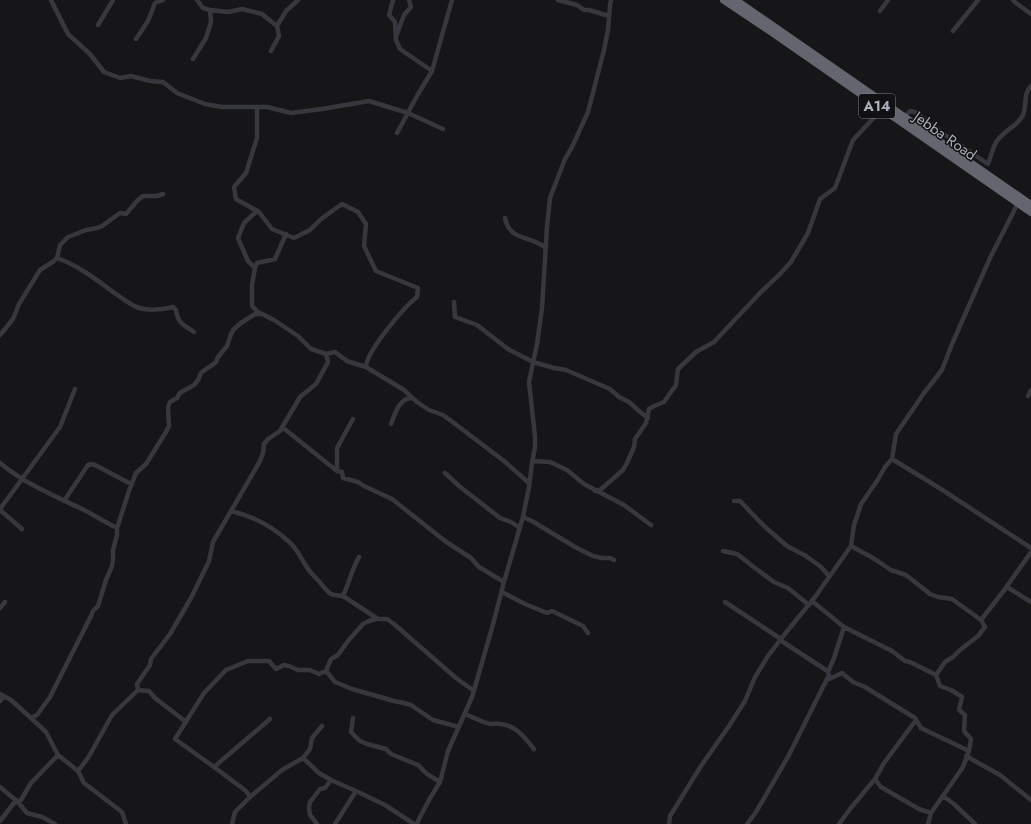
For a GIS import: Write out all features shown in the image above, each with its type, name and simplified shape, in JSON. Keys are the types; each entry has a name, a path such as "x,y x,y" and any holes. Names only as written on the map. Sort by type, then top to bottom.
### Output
{"highway":[{"name":"Jebba Road","path":"724,0 1031,212"},
{"path":"735,0 1031,205"}],"street":[{"path":"51,0 68,34 90,54 104,72 120,78 131,76 150,81 163,82 177,93 205,104 222,108 267,107 292,113 369,101 408,114 443,129"},
{"path":"98,25 113,0"},
{"path":"136,40 148,21 155,3 163,0"},
{"path":"197,0 203,8 210,10 228,12 242,9 262,14 277,26 279,36 271,51"},
{"path":"277,26 286,11 298,0"},
{"path":"393,0 389,15 396,22 396,40 400,49 432,71"},
{"path":"396,37 404,15 412,7 409,0"},
{"path":"558,0 577,5 584,10 609,16"},
{"path":"417,824 440,782 448,751 474,691 523,517 535,447 529,382 537,344 542,308 546,227 550,198 565,159 588,112 604,50 611,0"},
{"path":"880,11 888,0"},
{"path":"953,31 978,0"},
{"path":"1013,0 1031,14"},
{"path":"397,133 432,71 450,1"},
{"path":"193,59 206,38 212,22 210,10"},
{"path":"905,118 906,114 910,111 915,112 942,133 988,164 997,141 1008,130 1017,124 1022,116 1025,108 1025,96 1031,86"},
{"path":"257,107 257,138 246,173 234,188 236,199 259,212 272,229 294,238 310,230 321,219 342,204 358,212 366,224 364,246 376,271 418,288 416,298 410,302 390,325 370,356 366,367"},
{"path":"595,491 600,490 623,470 634,447 635,439 646,423 649,409 664,402 676,385 678,369 696,352 714,342 746,307 791,262 808,233 820,199 835,188 853,140 882,109"},
{"path":"0,335 13,320 19,304 40,270 57,258 60,245 68,237 102,226 120,213 126,214 143,196 157,196 163,194"},
{"path":"669,824 670,816 701,766 745,701 754,677 768,656 810,603 850,546 854,525 861,504 878,481 885,467 892,459 896,434 942,370 990,258 1018,203"},
{"path":"255,268 248,260 238,238 244,223 257,211"},
{"path":"505,218 506,226 512,232 519,237 540,242 546,248"},
{"path":"286,234 275,259 257,263 252,285 252,306 258,312 281,324 298,336 311,349 326,354 335,352 347,361 366,367 385,380 404,390 412,398 429,410 443,415 459,426 504,461 529,483"},
{"path":"57,258 70,264 98,281 127,302 138,307 147,310 158,310 173,307 176,310 179,321 194,332"},
{"path":"454,302 455,316 477,325 508,349 533,362 566,370 610,389 648,418"},
{"path":"31,718 37,715 50,697 92,616 93,611 98,606 112,566 117,528 131,484 136,473 146,464 169,426 168,408 170,402 177,398 180,393 194,385 201,373 216,362 227,346 234,329 256,314 262,314"},
{"path":"138,690 137,684 150,665 151,659 170,634 191,598 209,560 213,542 260,461 264,444 268,439 280,431 300,398 316,384 328,362 326,354"},
{"path":"22,529 0,510 60,427 75,389"},
{"path":"1028,396 1031,390"},
{"path":"391,424 400,403 404,399 412,398"},
{"path":"337,470 337,448 353,419"},
{"path":"282,427 337,470 342,472 343,478 358,482 392,499 445,541 471,558 479,567 504,582"},
{"path":"892,459 942,489 1031,548"},
{"path":"532,461 550,462 567,470 584,484 624,505 651,525"},
{"path":"0,463 22,479 89,512 117,528"},
{"path":"64,501 88,465 95,465 131,484"},
{"path":"445,474 500,518 512,522 520,528"},
{"path":"605,486 607,497"},
{"path":"734,500 740,501 764,526 787,546 806,556 821,567 829,576"},
{"path":"231,511 259,521 280,534 290,542 301,555 308,570 323,587 330,593 343,596 378,619"},
{"path":"523,517 593,556 610,558 614,560"},
{"path":"850,546 873,558 891,570 906,575 930,594 952,599 981,620 985,627 978,636 946,662 936,675"},
{"path":"723,550 737,554 774,582 788,588 844,627 892,651 905,661 936,675 940,686 951,690 962,697 959,710 965,715 964,731 971,740 962,767 931,813 928,824"},
{"path":"981,620 1031,552"},
{"path":"343,596 353,568 359,557"},
{"path":"1007,586 1031,602"},
{"path":"502,592 547,613 552,611 583,626 588,633"},
{"path":"0,608 5,602"},
{"path":"725,602 828,672"},
{"path":"250,797 246,792 214,767 175,739 204,693 226,670 234,666 248,662 269,661 276,669 284,665 298,670 310,670 319,674 326,671 331,659 338,656 360,627 369,621 387,619 456,678 474,691"},
{"path":"747,824 756,812 789,755 827,680 829,675 828,672 844,627"},
{"path":"326,671 335,682 352,689 404,703 433,720 459,727"},
{"path":"827,680 842,673 853,682 865,687 915,718 920,728 968,751"},
{"path":"78,771 88,758 112,715 138,690 149,691 155,698 186,722"},
{"path":"0,701 2,695 11,700 46,732 58,755 78,771 84,782 122,812 126,824"},
{"path":"465,714 491,724 509,725 515,728 534,749"},
{"path":"353,718 351,732 360,741 386,750 391,754 418,765 427,774 440,782"},
{"path":"214,767 270,719"},
{"path":"841,823 854,803 875,779 884,763 916,720"},
{"path":"232,824 236,812 250,797 282,770 303,758 310,750 312,738 322,726"},
{"path":"0,821 14,803 21,800 31,783 58,755"},
{"path":"966,756 1000,775 1031,800"},
{"path":"303,758 319,773 385,805 414,824"},
{"path":"875,779 881,787 903,801 931,813"},
{"path":"317,824 310,815 310,802 320,789 325,788 331,780"},
{"path":"0,787 18,802 27,813 42,817 53,823"},
{"path":"335,824 356,791"},
{"path":"943,796 954,804 975,824"}]}
